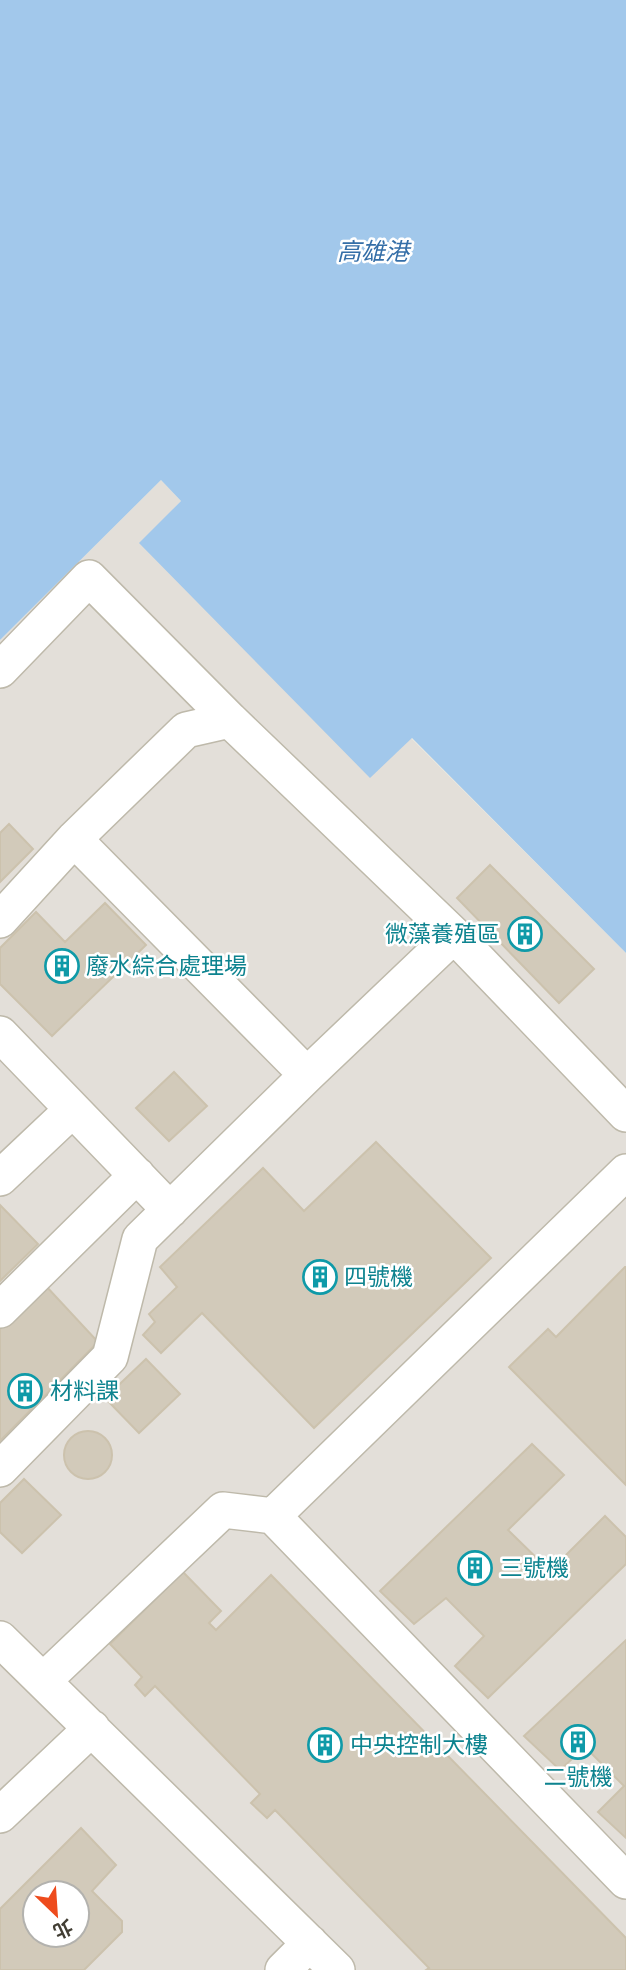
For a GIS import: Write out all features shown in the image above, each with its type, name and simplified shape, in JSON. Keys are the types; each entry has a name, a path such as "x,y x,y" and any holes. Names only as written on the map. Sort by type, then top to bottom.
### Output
{"lane":[{"path":"0,670 89,578 230,720 454,935 626,1114"},
{"path":"0,920 74,839 186,730 230,720"},
{"path":"74,839 307,1075"},
{"path":"0,1469 110,1357 140,1239 454,935"},
{"path":"0,1034 170,1210"},
{"path":"0,1178 72,1110"},
{"path":"272,1516 626,1172"},
{"path":"0,1310 137,1175"},
{"path":"43,1681 223,1510 272,1516 626,1881"},
{"path":"0,1639 337,1970"},
{"path":"0,1815 92,1728"},
{"path":"283,1970 310,1943"}],"shaded area":[{"path":"161,480 181,501 162,521 395,754 411,738 626,953 626,1970 0,1970 0,640"}],"water":[{"name":"高雄港","path":"0,0 626,0 626,953 412,738 370,778 139,543 181,501 161,480 0,640"}],"building":[{"path":"9,824 33,849 0,882 0,833"},
{"name":"微藻養殖區","path":"490,865 594,969 559,1003 457,898"},
{"name":"廢水綜合處理場","path":"105,903 146,945 52,1036 0,984 0,948 36,912 65,942"},
{"path":"174,1072 207,1106 169,1141 136,1108"},
{"name":"四號機","path":"376,1142 491,1258 314,1428 202,1313 161,1353 143,1335 155,1322 149,1314 177,1287 160,1267 263,1168 304,1211"},
{"path":"0,1205 38,1244 0,1281"},
{"path":"625,1267 626,1485 509,1367 548,1329 556,1337"},
{"name":"材料課","path":"45,1285 98,1342 0,1441 0,1329"},
{"path":"146,1359 180,1394 139,1433 105,1398"},
{"path":"88,1431 105,1438 112,1455 105,1472 88,1479 71,1472 64,1455 71,1438"},
{"name":"三號機","path":"532,1444 564,1475 508,1530 550,1571 605,1516 626,1537 626,1564 488,1698 455,1666 484,1636 446,1598 414,1624 380,1591"},
{"path":"24,1479 61,1515 22,1553 0,1532 0,1503"},
{"name":"中央控制大樓","path":"183,1572 221,1611 209,1623 216,1630 271,1575 626,1938 626,1970 426,1970 429,1968 275,1810 267,1818 251,1803 260,1794 155,1686 145,1696 135,1685 142,1677 110,1644"},
{"name":"二號機","path":"626,1640 626,1838 598,1812 624,1786 585,1747 560,1770 524,1736"},
{"path":"81,1828 116,1865 92,1891 122,1921 122,1932 84,1970 0,1970 0,1909 21,1888 21,1949 91,1949 91,1879 30,1879"}],"place":[{"name":"微藻養殖區","path":"525,934"},
{"name":"廢水綜合處理場","path":"62,966"},
{"name":"四號機","path":"320,1277"},
{"name":"材料課","path":"25,1391"},
{"name":"三號機","path":"475,1568"},
{"name":"二號機","path":"578,1742"},
{"name":"中央控制大樓","path":"325,1745"}]}
